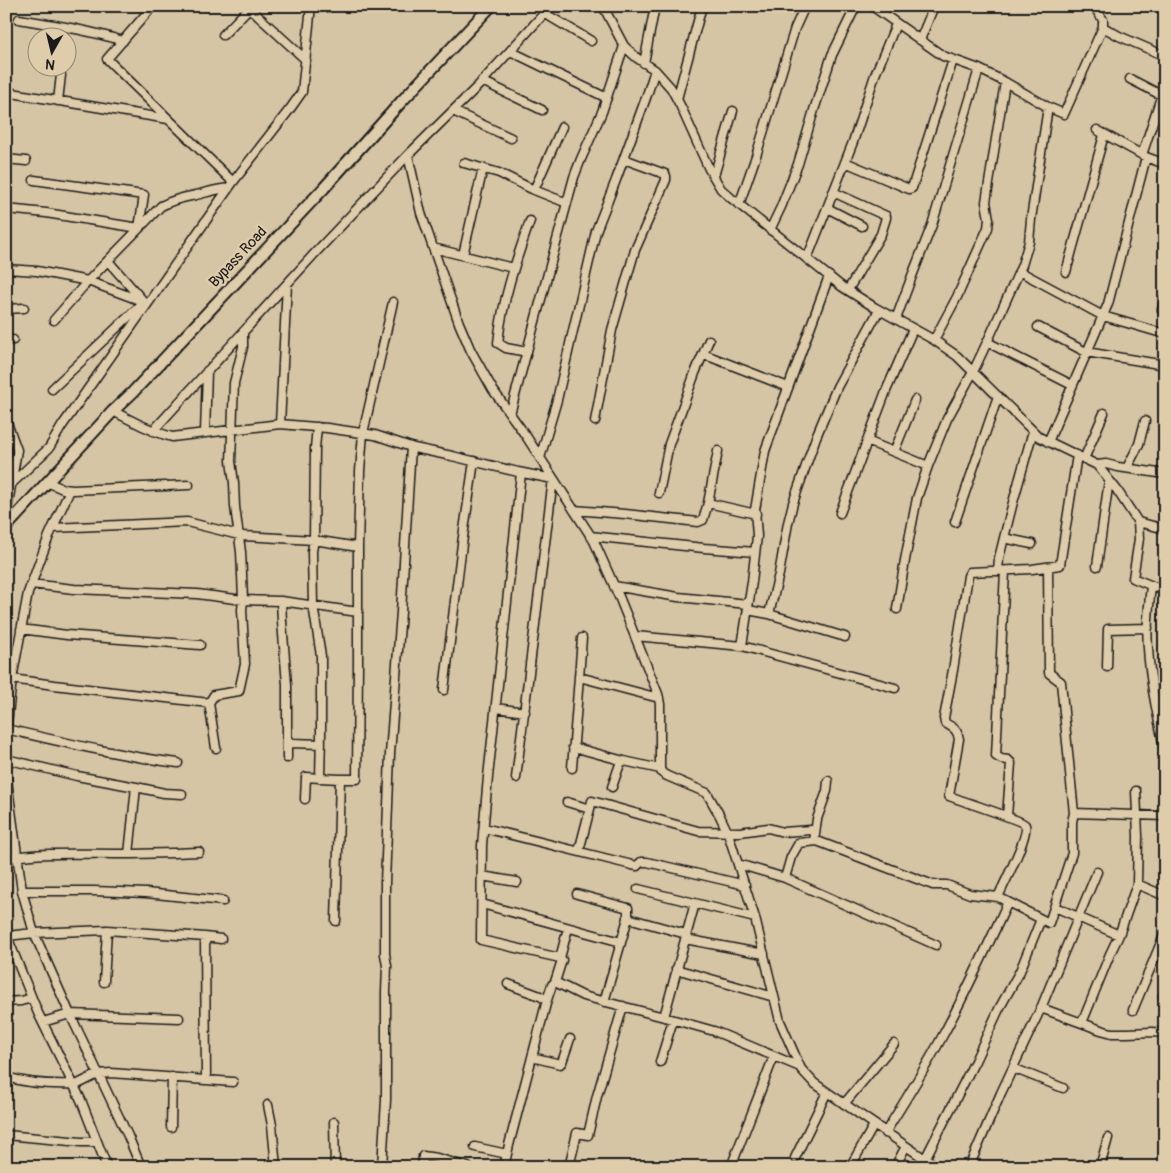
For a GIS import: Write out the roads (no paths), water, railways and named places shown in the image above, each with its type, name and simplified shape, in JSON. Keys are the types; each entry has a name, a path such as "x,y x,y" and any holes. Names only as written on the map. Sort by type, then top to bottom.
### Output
{"main road":[{"name":"Bypass Road","path":"6,527 112,411 134,392 324,188 491,6"}],"street":[{"path":"153,6 107,59 231,185"},
{"path":"6,516 9,480 49,448 145,303 302,92 311,6"},
{"path":"153,431 287,284 408,156 482,82 551,6"},
{"path":"603,6 624,46 655,70 670,88 677,99 709,169 722,188 739,205 848,290 879,310 934,340 957,356 1039,437 1097,465 1117,490 1138,522 1139,539 1134,578 1165,591"},
{"path":"644,63 654,6"},
{"path":"677,99 702,6"},
{"path":"739,205 795,28 804,6"},
{"path":"770,230 798,164 832,55 856,6"},
{"path":"872,6 943,56 1005,82 1064,114 1103,27 1103,20 1094,6"},
{"path":"920,40 934,6"},
{"path":"223,35 249,7 306,60"},
{"path":"544,13 591,41"},
{"path":"19,19 78,28 123,41"},
{"path":"807,259 853,142 875,75 896,24"},
{"path":"1103,27 1165,56"},
{"path":"510,414 574,177 602,112 624,46"},
{"path":"510,51 607,98"},
{"path":"845,162 909,189 912,188 953,60"},
{"path":"540,458 556,400 596,231 624,159 655,70"},
{"path":"896,319 932,226 978,70"},
{"path":"58,100 61,78"},
{"path":"1130,79 1161,96"},
{"path":"482,82 542,110"},
{"path":"934,340 988,228 989,220 986,202 1005,82"},
{"path":"1048,442 1108,304 1144,156 1165,85"},
{"path":"6,92 168,119"},
{"path":"897,609 904,560 917,498 928,466 948,419 987,342 1019,271 1029,242 1048,107"},
{"path":"453,111 511,138"},
{"path":"714,176 733,111"},
{"path":"534,190 562,127"},
{"path":"1097,130 1144,156 1165,164"},
{"path":"1066,272 1104,135"},
{"path":"408,156 421,214 459,323 471,351 493,390 540,458 590,536 635,636 659,698 660,769 667,776 706,793 728,833 755,918 780,1021 800,1067 814,1083 874,1125 940,1167"},
{"path":"6,159 26,161"},
{"path":"596,421 612,330 635,250 666,180 664,174 624,159"},
{"path":"464,162 499,173 567,203"},
{"path":"462,256 483,168"},
{"path":"34,180 144,195 139,228"},
{"path":"54,320 88,281 161,206 174,199 198,195 231,185"},
{"path":"833,192 886,216 881,234 848,290"},
{"path":"827,208 862,226"},
{"path":"6,209 46,213 139,228"},
{"path":"527,352 506,348 498,343 499,328 513,268 530,221"},
{"path":"433,248 513,268"},
{"path":"108,261 145,303"},
{"path":"6,268 37,271 88,281 145,303"},
{"path":"1019,271 1102,316 1165,334"},
{"path":"742,646 757,536 756,514 765,451 829,276"},
{"path":"280,424 287,284"},
{"path":"1162,310 1165,298"},
{"path":"305,799 306,777 357,779 360,471 363,433 393,302"},
{"path":"52,389 145,303"},
{"path":"6,308 24,308"},
{"path":"769,614 793,504 816,437 837,387 879,310"},
{"path":"1038,327 1086,352 1165,365"},
{"path":"840,513 886,391 913,329"},
{"path":"216,748 210,703 214,694 239,691 245,664 239,535 231,461 234,383 243,347 243,332"},
{"path":"659,493 669,444 709,340"},
{"path":"987,342 1072,385"},
{"path":"703,354 788,387"},
{"path":"204,433 207,371"},
{"path":"955,522 998,396"},
{"path":"894,452 915,400"},
{"path":"112,411 153,431 172,437 280,424 317,427 375,435 411,447 553,479"},
{"path":"998,897 1023,842 1026,828 1023,823 1007,816 949,796 959,739 958,732 945,723 944,718 968,576 970,572 1060,565 1080,457 1104,413"},
{"path":"6,420 17,450 6,488"},
{"path":"1127,468 1139,444 1146,421"},
{"path":"317,427 314,540 312,551 313,605 321,656 320,778"},
{"path":"1007,816 1011,763 996,756 1001,571 999,558 1033,431"},
{"path":"867,441 928,466"},
{"path":"382,1167 386,1100 387,966 385,954 385,883 390,754 411,447"},
{"path":"574,510 698,522 704,520 718,450"},
{"path":"444,690 460,554 474,461"},
{"path":"1097,465 1106,464 1165,474"},
{"path":"521,473 484,828 481,940 560,958"},
{"path":"516,778 553,479"},
{"path":"1097,566 1109,480"},
{"path":"47,482 70,490 189,484"},
{"path":"70,490 28,593 12,679 6,731 152,760 178,762"},
{"path":"708,503 756,514"},
{"path":"53,528 187,522 239,535 314,540 358,547"},
{"path":"1138,522 1165,529"},
{"path":"590,536 755,552"},
{"path":"1004,538 1032,544"},
{"path":"785,878 791,857 799,843 817,841 933,885 948,885 970,894 998,897 1049,922 1072,853 1072,822 1074,813 1061,682 1049,673 1048,567"},
{"path":"31,584 74,589 197,594 243,600 281,601 358,612"},
{"path":"614,586 748,607 845,637"},
{"path":"1151,586 1148,647 1154,703 1165,752"},
{"path":"281,601 287,685 287,758"},
{"path":"1107,667 1108,629 1148,628"},
{"path":"21,629 67,636 200,645"},
{"path":"635,636 742,646 895,688"},
{"path":"572,768 582,638"},
{"path":"579,678 659,698"},
{"path":"12,679 210,703"},
{"path":"496,708 525,712"},
{"path":"291,743 321,744"},
{"path":"573,747 621,761 660,769"},
{"path":"6,759 77,776 164,793 182,794"},
{"path":"612,787 621,761"},
{"path":"6,773 22,891 34,933 141,1167"},
{"path":"336,921 340,779"},
{"path":"814,841 817,819 827,791 828,782"},
{"path":"129,854 136,787"},
{"path":"1082,1023 1119,935 1137,884 1136,790"},
{"path":"567,802 590,809"},
{"path":"579,851 592,802 698,831 728,833 768,828 783,832 811,830"},
{"path":"1074,813 1165,816"},
{"path":"484,828 637,866 641,862 647,862 745,885"},
{"path":"6,858 74,854 199,852"},
{"path":"738,864 785,878 936,945"},
{"path":"969,1167 1041,1008 1097,872"},
{"path":"482,876 517,882"},
{"path":"1137,884 1165,896"},
{"path":"638,889 755,918"},
{"path":"22,891 137,893 223,901"},
{"path":"577,894 628,908 628,918 604,1002"},
{"path":"886,1133 953,1017 978,969 1008,902"},
{"path":"664,1017 695,903"},
{"path":"482,904 621,942"},
{"path":"1055,907 1119,935"},
{"path":"628,918 686,936 764,954"},
{"path":"925,1159 976,1061 999,1009 1020,971 1041,919"},
{"path":"504,1167 547,1000 562,960 560,958 568,928"},
{"path":"104,982 107,930"},
{"path":"107,1167 73,1085 32,998 7,935 107,930 221,939"},
{"path":"1132,1010 1165,933"},
{"path":"205,937 206,1079"},
{"path":"676,969 774,997"},
{"path":"555,982 583,996 714,1031 800,1067"},
{"path":"508,984 547,1000"},
{"path":"6,1002 32,998"},
{"path":"569,1167 578,1133 588,1135 597,1096 623,1006"},
{"path":"1041,1008 1112,1033 1165,1032"},
{"path":"43,1022 70,1014 179,1018"},
{"path":"660,1062 673,1020"},
{"path":"532,1057 560,1064 570,1039"},
{"path":"844,1104 894,1044"},
{"path":"731,1167 774,1056"},
{"path":"1013,1068 1062,1088"},
{"path":"6,1077 16,1080 73,1085 98,1074 233,1082"},
{"path":"171,1127 172,1077"},
{"path":"795,1158 827,1092"},
{"path":"268,1105 272,1124 276,1167"},
{"path":"334,1122 335,1167"},
{"path":"850,1167 874,1125"},
{"path":"6,1135 97,1142"},
{"path":"1100,1167 1108,1138"},
{"path":"895,1167 906,1146"},
{"path":"476,1147 507,1154"},
{"path":"422,1167 423,1156 468,1167"}]}
